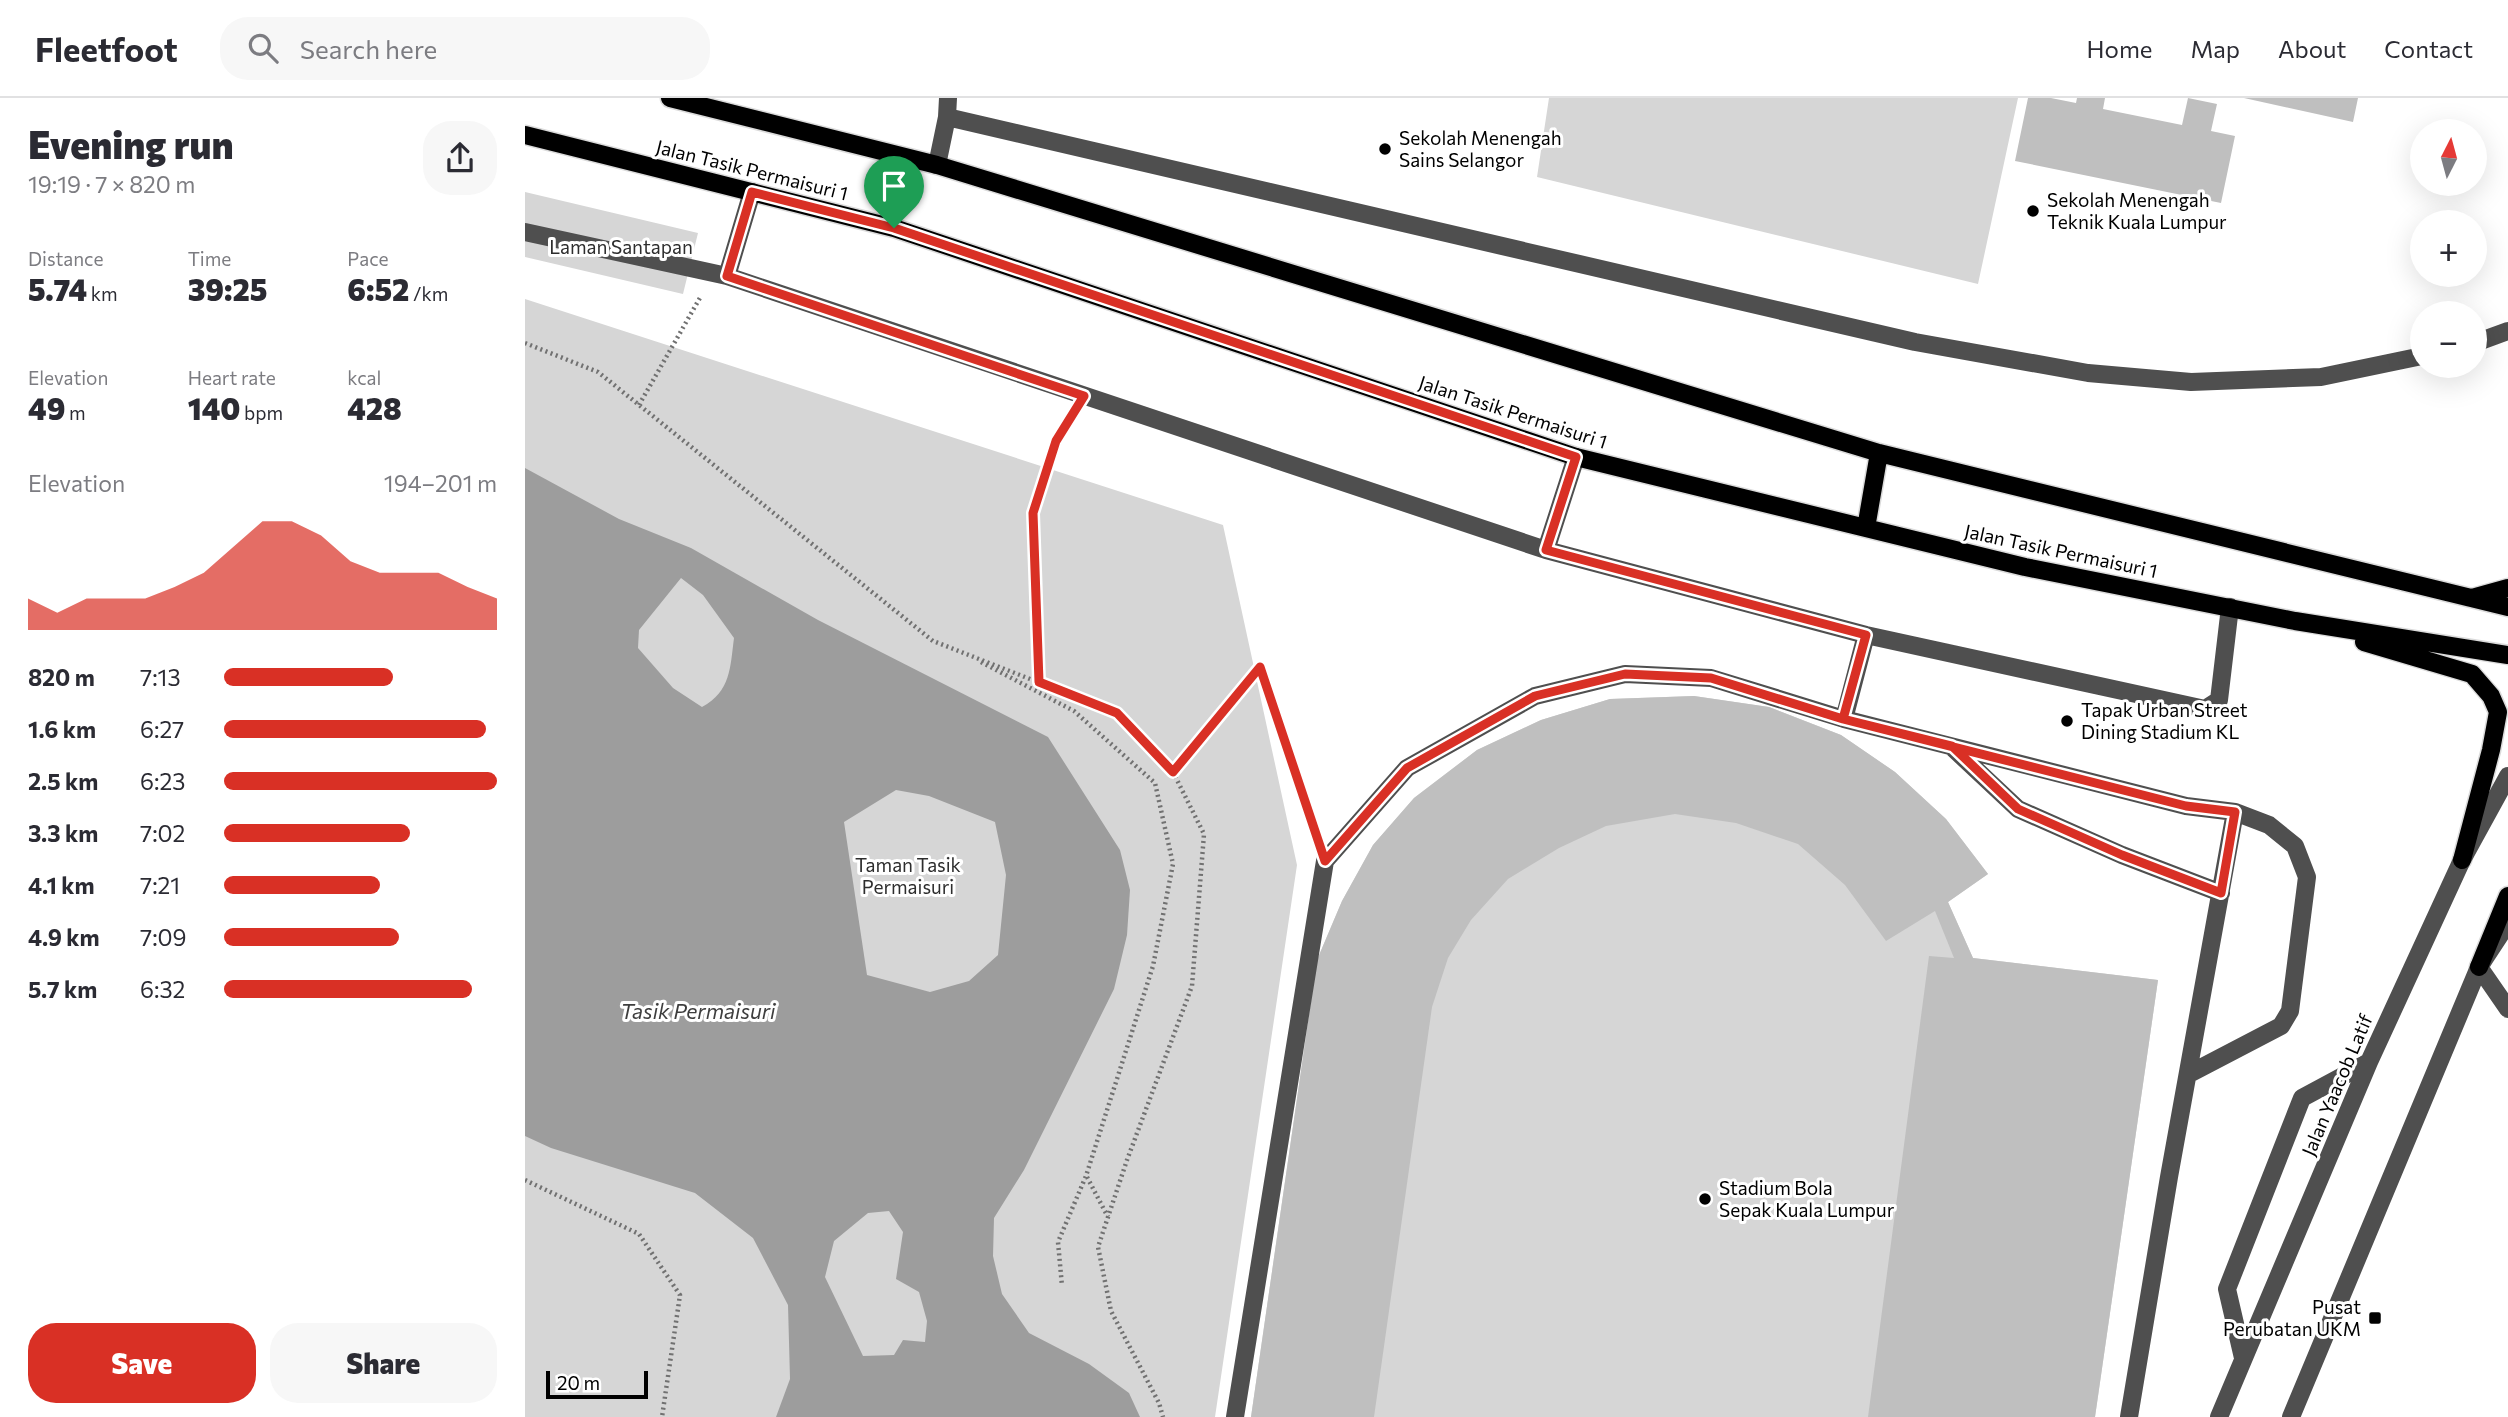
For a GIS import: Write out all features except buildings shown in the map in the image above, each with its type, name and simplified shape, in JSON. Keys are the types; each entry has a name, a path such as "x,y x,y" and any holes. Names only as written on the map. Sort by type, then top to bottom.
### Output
{"main road":[{"path":"670,98 937,165 1879,453 2508,607"},
{"name":"Jalan Tasik Permaisuri 1","path":"525,135 894,228 1576,457 2025,567 2295,621 2508,655"},
{"path":"1866,528 1879,453"},
{"path":"2472,598 2508,588"},
{"path":"2295,621 2472,674 2491,696 2498,712 2494,737 2462,860"},
{"path":"2479,967 2508,896"}],"street":[{"path":"937,165 948,98"},
{"path":"947,117 1915,342 2088,373 2192,382 2321,377 2410,358"},
{"path":"727,276 752,192"},
{"path":"525,232 727,276 1546,550 1866,635 2205,709 2219,700 2230,607"},
{"path":"2487,339 2508,331"},
{"path":"1546,550 1576,457"},
{"path":"1843,719 1866,635"},
{"path":"1235,1417 1325,861 1407,768 1535,696 1625,674 1711,678 1843,719 2186,806 2235,812 2269,825 2295,846 2307,877 2290,1012 2281,1026 2189,1074"},
{"path":"1952,746 2018,809 2122,855 2221,893"},
{"name":"Jalan Yaacob Latif","path":"2219,1417 2369,1062 2462,860 2508,776"},
{"path":"2129,1417 2235,812"},
{"path":"2291,1417 2479,967 2508,923"},
{"path":"2479,967 2508,1009"},
{"path":"2243,1358 2227,1289 2302,1098 2369,1062"}],"path":[{"path":"639,405 688,321"},
{"path":"525,343 598,372 933,641 1117,713 1173,772 1204,834 1192,986 1098,1247 1111,1311 1159,1403 1163,1417"},
{"path":"1039,682 1033,513 1056,441 1084,396"},
{"path":"960,651 1074,710 1155,783 1173,864 1153,967 1086,1176 1058,1242 1062,1286"},
{"path":"1173,772 1260,667 1325,861"},
{"path":"1086,1176 1108,1217"},
{"path":"525,1180 639,1234 680,1295 662,1417"}],"green space":[{"path":"1549,98 2018,98 1978,284 1537,177"},
{"name":"Laman Santapan","path":"525,192 698,233 683,294 525,257"},
{"name":"Taman Tasik Permaisuri","path":"525,299 1223,525 1297,865 1215,1417 525,1417"},
{"name":"Stadium Bola Sepak Kuala Lumpur","path":"1694,696 1769,707 1841,735 1895,772 1946,819 1988,874 1948,902 1973,958 2158,980 2095,1417 1251,1417 1317,960 1342,901 1373,845 1414,798 1477,750 1541,720 1610,699"}],"water":[{"name":"Tasik Permaisuri","path":"525,468 619,519 691,548 818,620 1048,737 1120,850 1130,890 1127,935 1114,989 1024,1170 994,1218 993,1256 1002,1294 1029,1333 1089,1364 1129,1393 1140,1417 776,1417 790,1379 788,1305 753,1238 695,1193 551,1148 525,1136","holes":["681,578 703,595 734,638 730,669 724,686 712,701 702,707 673,688 638,648 639,630","896,790 929,796 995,822 1006,875 998,955 969,981 930,992 867,975 844,822","889,1211 903,1232 896,1279 919,1292 927,1321 925,1342 903,1340 894,1355 863,1356 825,1277 834,1241 868,1213"]}],"place":[{"name":"Sekolah Menengah Sains Selangor","path":"1385,149"},
{"name":"Sekolah Menengah Teknik Kuala Lumpur","path":"2033,211"},
{"name":"Tapak Urban Street Dining Stadium KL","path":"2067,721"},
{"name":"Stadium Bola Sepak Kuala Lumpur","path":"1705,1199"},
{"name":"Pusat Perubatan UKM","path":"2375,1318"}],"route":[{"path":"894,228 752,192 727,276 1084,396 1056,441 1033,513 1039,682 1117,713 1173,772 1260,667 1325,861 1407,768 1535,696 1625,674 1711,678 1843,719 2186,806 2235,812 2221,893 2122,855 2018,809 1952,746 1843,719 1866,635 1546,550 1576,457 894,228"}]}
